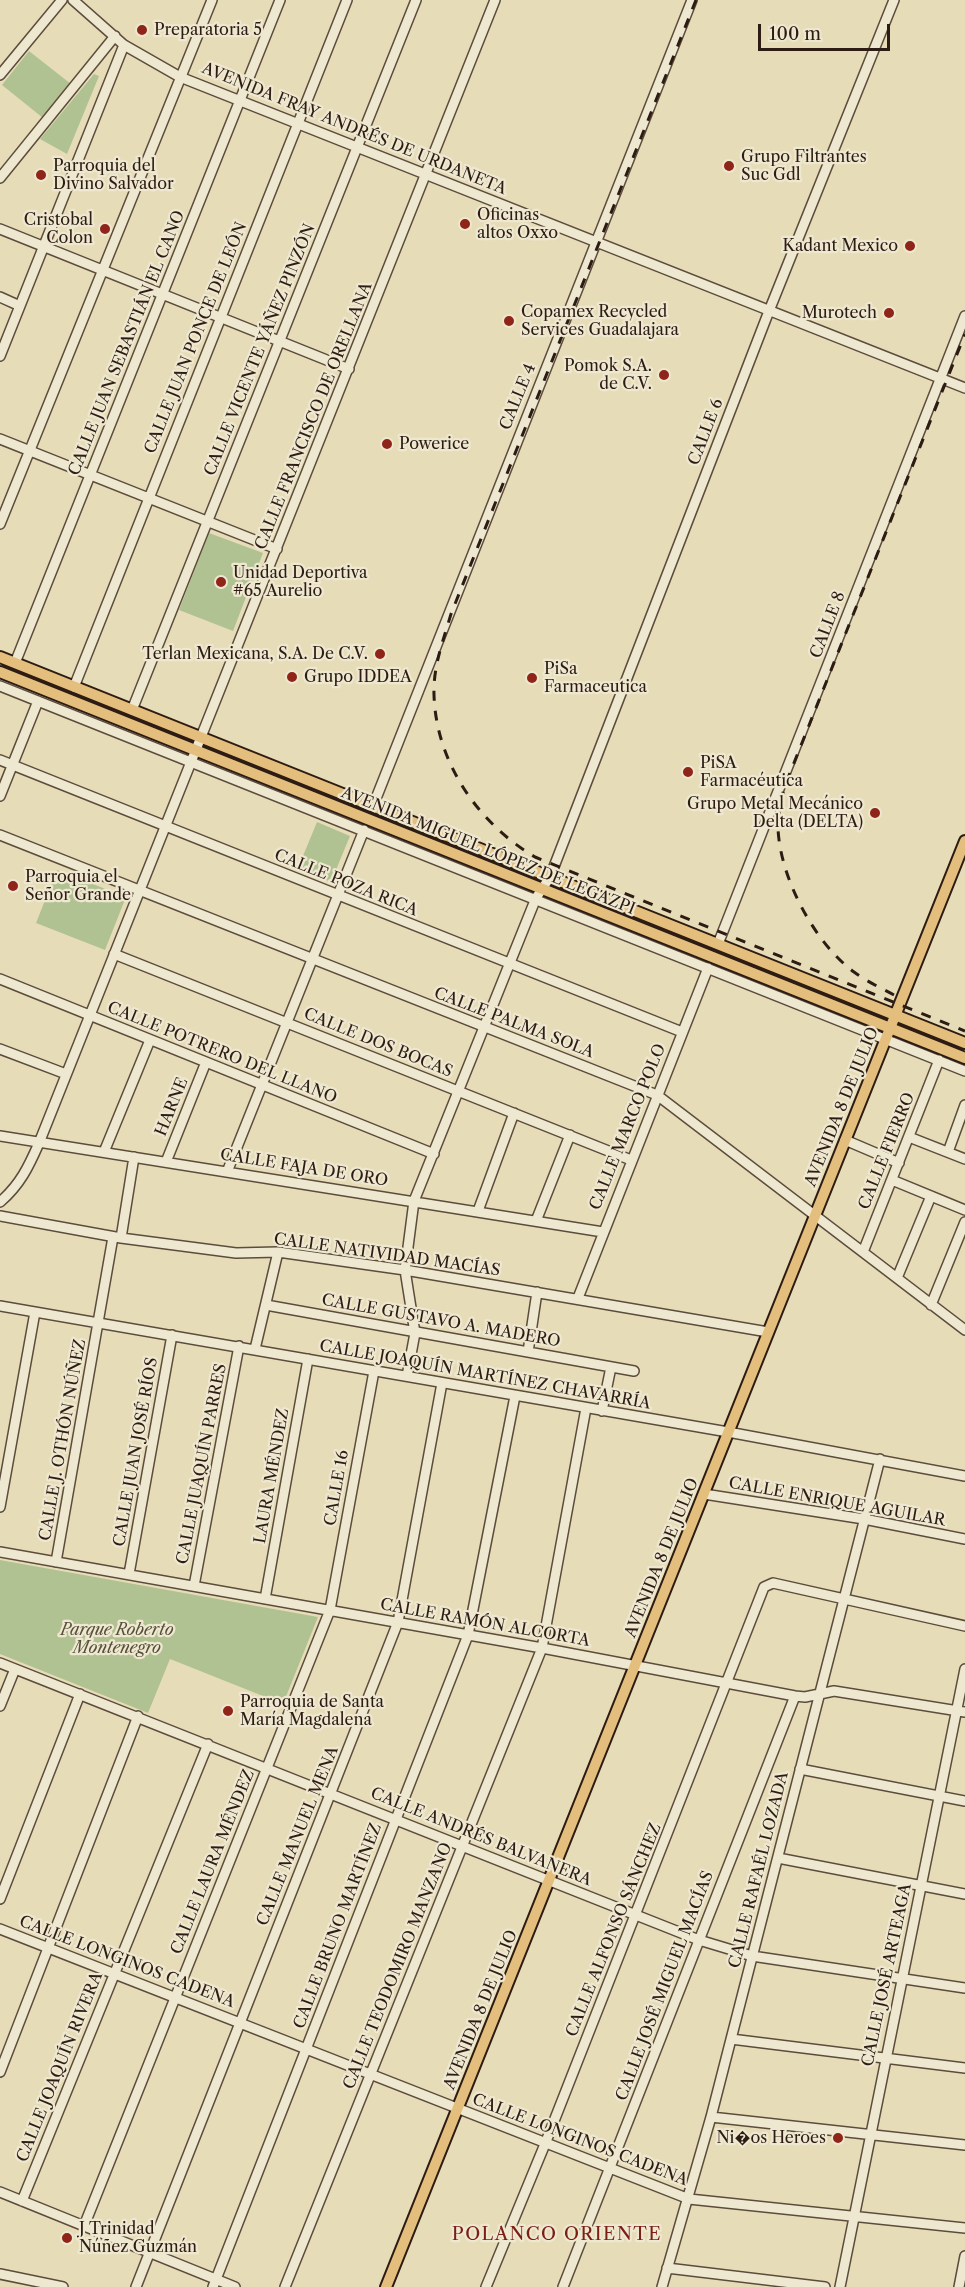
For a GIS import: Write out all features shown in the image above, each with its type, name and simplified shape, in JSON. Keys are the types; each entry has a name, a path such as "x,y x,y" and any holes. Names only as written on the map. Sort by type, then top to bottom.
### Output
{"main road":[{"name":"AVENIDA MIGUEL LÓPEZ DE LEGAZPI","path":"0,657 965,1043"},
{"name":"AVENIDA MIGUEL LÓPEZ DE LEGAZPI","path":"0,672 194,757 539,893 682,945 965,1058"},
{"name":"AVENIDA 8 DE JULIO","path":"386,2287 965,841"},
{"path":"682,945 687,932"}],"street":[{"path":"0,75 62,0"},
{"name":"AVENIDA FRAY ANDRÉS DE URDANETA","path":"73,0 124,45 180,77 965,388"},
{"path":"0,524 212,0"},
{"name":"CALLE JUAN SEBASTIÁN EL CANO","path":"15,663 280,0"},
{"name":"CALLE JUAN PONCE DE LEÓN","path":"74,687 347,0"},
{"name":"CALLE VICENTE YÁÑEZ PINZÓN","path":"132,710 416,0"},
{"name":"CALLE FRANCISCO DE ORELLANA","path":"0,1202 14,1190 27,1171 39,1143 495,0"},
{"name":"CALLE 4","path":"373,806 692,0"},
{"name":"CALLE 6","path":"415,1333 405,1270 414,1201 539,893 549,877 769,310 894,0"},
{"path":"0,178 115,36"},
{"path":"0,356 124,45"},
{"path":"0,230 349,369"},
{"path":"0,297 20,306"},
{"name":"CALLE 8","path":"718,944 965,316"},
{"path":"0,439 277,549"},
{"name":"AVENIDA MIGUEL LÓPEZ DE LEGAZPI","path":"0,686 194,757 364,830 539,893 708,968 965,1071"},
{"path":"0,796 38,701"},
{"name":"CALLE POZA RICA","path":"0,760 682,1032"},
{"path":"227,1172 364,830"},
{"name":"CALLE PALMA SOLA","path":"0,835 657,1095 965,1330"},
{"name":"CALLE DOS BOCAS","path":"114,954 631,1160"},
{"name":"CALLE MARCO POLO","path":"578,1298 708,968"},
{"name":"CALLE POTRERO DEL LLANO","path":"0,979 434,1154"},
{"path":"104,1152 150,1040"},
{"path":"0,1048 66,1074"},
{"name":"CALLE FIERRO","path":"863,1252 939,1060"},
{"name":"HARNE","path":"166,1162 206,1062"},
{"path":"948,1152 965,1105"},
{"path":"478,1211 514,1113"},
{"name":"CALLE FAJA DE ORO","path":"0,1136 603,1232"},
{"path":"536,1221 570,1136"},
{"path":"909,1137 965,1159"},
{"path":"845,1140 899,1163"},
{"name":"CALLE J. OTHÓN NÚÑEZ","path":"56,1562 100,1323 134,1157"},
{"path":"892,1180 965,1210"},
{"path":"897,1278 931,1196"},
{"name":"CALLE NATIVIDAD MACÍAS","path":"0,1216 117,1237 236,1253 278,1252 405,1270 768,1332"},
{"path":"932,1305 965,1221"},
{"path":"255,1349 278,1252"},
{"path":"528,1352 537,1292"},
{"name":"CALLE GUSTAVO A. MADERO","path":"266,1305 634,1371"},
{"name":"CALLE JOAQUÍN MARTÍNEZ CHAVARRÍA","path":"0,1306 728,1432 965,1476"},
{"path":"0,1507 35,1312"},
{"path":"406,1376 415,1333"},
{"name":"CALLE JUAN JOSÉ RÍOS","path":"129,1575 172,1335"},
{"name":"CALLE JUAQUÍN PARRES","path":"195,1586 239,1346"},
{"name":"LAURA MÉNDEZ","path":"265,1599 308,1359"},
{"path":"602,1411 611,1366"},
{"name":"CALLE 16","path":"330,1610 374,1371"},
{"name":"CALLE MANUEL MENA","path":"136,2287 398,1622 442,1383"},
{"name":"CALLE BRUNO MARTÍNEZ","path":"214,2283 468,1635 515,1396"},
{"name":"CALLE TEODOMIRO MANZANO","path":"285,2287 543,1648 586,1408"},
{"name":"CALLE RAFAÉL LOZADA","path":"662,2287 711,2117 880,1459"},
{"name":"CALLE ENRIQUE AGUILAR","path":"704,1494 864,1519 965,1539"},
{"name":"CALLE RAMÓN ALCORTA","path":"0,1552 543,1648 795,1696 806,1697 834,1692 961,1711"},
{"name":"CALLE ALFONSO SÁNCHEZ","path":"486,2287 728,1684 764,1587 773,1583 844,1600"},
{"path":"844,1600 965,1626"},
{"name":"CALLE LAURA MÉNDEZ","path":"84,2226 330,1610"},
{"name":"CALLE ANDRÉS BALVANERA","path":"0,1663 699,1940 752,1956 965,1988"},
{"path":"0,1706 15,1669"},
{"name":"CALLE JOSÉ ARTEAGA","path":"840,2287 939,1796 961,1711 965,1670"},
{"path":"0,1899 80,1694"},
{"name":"CALLE JOSÉ MIGUEL MACÍAS","path":"563,2287 795,1696"},
{"path":"0,2072 138,1716"},
{"name":"CALLE JOAQUÍN RIVERA","path":"22,2201 208,1744"},
{"path":"800,1769 965,1801"},
{"path":"778,1858 965,1894"},
{"name":"CALLE LONGINOS CADENA","path":"0,1929 689,2199 965,2228"},
{"path":"731,2038 965,2068"},
{"path":"711,2117 965,2145"},
{"path":"0,2192 150,2253 214,2283 235,2287"},
{"path":"959,2287 965,2256"},
{"path":"667,2268 825,2287"},
{"path":"0,2274 61,2287"}],"green space":[{"path":"29,51 71,84 43,118 2,85"},
{"path":"94,74 99,76 67,154 40,139"},
{"name":"Unidad Deportiva #65 Aurelio","path":"209,533 263,553 233,631 179,610"},
{"path":"317,822 350,836 331,882 298,868"},
{"path":"57,870 126,897 105,950 36,923"},
{"name":"Parque Roberto Montenegro","path":"0,1560 318,1617 283,1704 170,1659 148,1713 0,1654"}],"railway":[{"path":"696,0 451,614 439,654 434,685 437,720 443,744 464,789 479,809 496,827 535,857 965,1031"},
{"path":"894,995 854,972 839,959 811,924 790,883 783,861 778,820 784,788 965,334"}],"place":[{"name":"Preparatoria 5","path":"142,30"},
{"name":"Grupo Filtrantes Suc Gdl","path":"729,166"},
{"name":"Parroquia del Divino Salvador","path":"41,175"},
{"name":"Oficinas altos Oxxo","path":"465,224"},
{"name":"Cristobal Colon","path":"105,229"},
{"name":"Kadant Mexico","path":"910,246"},
{"name":"Murotech","path":"889,313"},
{"name":"Copamex Recycled Services Guadalajara","path":"509,321"},
{"name":"Pomok S.A. de C.V.","path":"664,375"},
{"name":"Powerice","path":"387,444"},
{"name":"Unidad Deportiva #65 Aurelio","path":"221,582"},
{"name":"Terlan Mexicana, S.A. De C.V.","path":"380,654"},
{"name":"Grupo IDDEA","path":"292,677"},
{"name":"PiSa Farmaceutica","path":"532,678"},
{"name":"PiSA Farmacéutica","path":"688,772"},
{"name":"Grupo Metal Mecánico Delta (DELTA)","path":"875,813"},
{"name":"Parroquia el Señor Grande","path":"13,886"},
{"name":"Parroquia de Santa María Magdalena","path":"228,1711"},
{"name":"Ni�os Heroes","path":"838,2138"},
{"name":"J Trinidad Núñez Guzmán","path":"67,2238"}],"district":[{"name":"POLANCO ORIENTE","path":"557,2235"}]}
